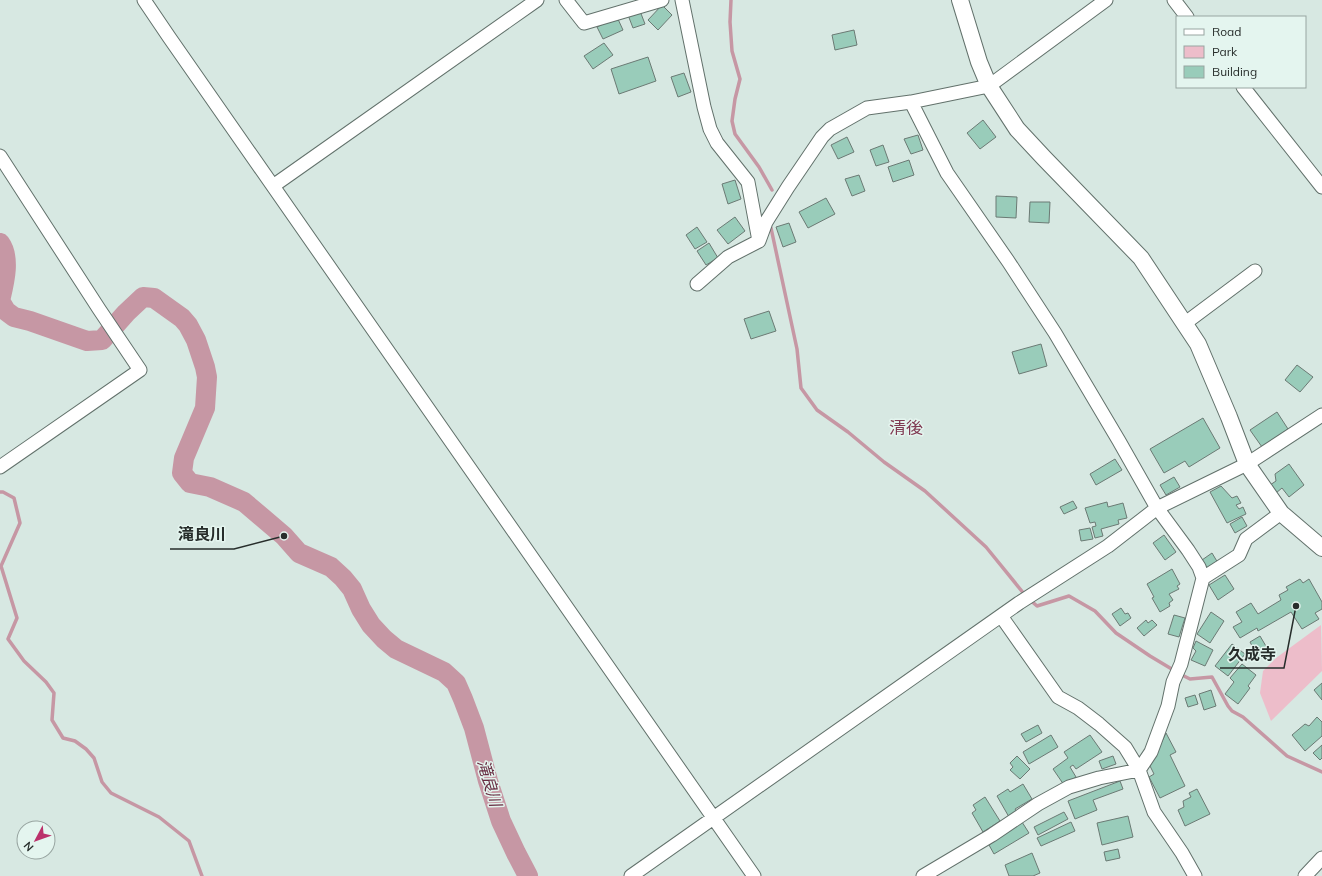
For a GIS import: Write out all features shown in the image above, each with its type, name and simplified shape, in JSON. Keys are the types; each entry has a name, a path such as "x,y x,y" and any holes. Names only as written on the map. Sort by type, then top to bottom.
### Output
{"street":[{"path":"144,0 272,186 754,876"},
{"path":"272,186 537,0"},
{"path":"566,0 584,23 662,0"},
{"path":"682,0 710,129 717,143 748,182 759,241"},
{"path":"960,0 979,62 989,86 1017,129 1141,258 1198,344 1247,464 1281,513 1322,548"},
{"path":"697,284 728,256 759,241 766,222 774,209 822,137 830,129 867,108 911,102 989,86 1106,0"},
{"path":"1174,0 1187,16"},
{"path":"1244,88 1322,188"},
{"path":"911,102 947,173 1008,261 1055,333 1157,508 1188,550 1199,567 1203,578 1181,664 1173,682 1168,706 1150,752 1139,770 1099,778 1069,787 1038,804 923,876"},
{"path":"0,156 109,325 140,370 0,467"},
{"path":"1184,324 1255,271"},
{"path":"631,876 1019,603 1108,546 1157,508 1247,464 1322,415"},
{"path":"1203,578 1239,555 1246,539 1281,513"},
{"path":"1001,616 1058,697 1078,708 1125,747 1139,770 1154,812 1182,853 1195,876"},
{"path":"1304,876 1322,858"}],"green space":[{"path":"1321,625 1322,671 1271,721 1260,693 1263,671 1276,658"}],"building":[{"path":"662,5 672,15 658,30 648,20"},
{"path":"640,11 645,24 633,28 628,15"},
{"path":"617,17 623,30 603,39 597,27"},
{"path":"854,30 857,45 835,50 832,35"},
{"path":"604,43 613,55 593,69 584,56"},
{"path":"648,57 656,81 619,94 611,69"},
{"path":"684,73 691,92 678,97 671,77"},
{"path":"983,120 996,137 980,149 967,133"},
{"path":"918,135 923,150 911,154 904,139"},
{"path":"847,137 854,152 838,159 831,145"},
{"path":"883,145 889,162 876,166 870,150"},
{"path":"909,160 914,175 893,182 888,167"},
{"path":"859,175 865,191 852,196 845,179"},
{"path":"735,180 741,199 728,204 722,184"},
{"path":"996,196 1017,197 1016,218 996,217"},
{"path":"826,198 835,214 808,228 799,212"},
{"path":"1030,202 1050,202 1049,223 1029,222"},
{"path":"735,217 745,231 728,244 717,230"},
{"path":"789,223 796,242 783,247 776,227"},
{"path":"697,227 707,242 695,249 686,235"},
{"path":"709,243 718,258 706,265 697,251"},
{"path":"769,311 776,331 751,339 744,319"},
{"path":"1041,344 1047,366 1019,374 1012,352"},
{"path":"1297,365 1313,377 1300,392 1285,380"},
{"path":"1277,412 1288,429 1262,447 1250,430"},
{"path":"1203,418 1220,448 1189,467 1185,461 1164,473 1150,449"},
{"path":"1115,459 1122,470 1096,485 1090,474"},
{"path":"1289,464 1304,485 1289,497 1282,488 1276,493 1270,485 1276,481 1275,474"},
{"path":"1174,477 1180,487 1166,495 1160,485"},
{"path":"1221,486 1232,498 1237,496 1241,503 1236,505 1239,509 1243,507 1246,514 1227,523 1210,492"},
{"path":"1073,501 1077,508 1064,514 1060,507"},
{"path":"1107,502 1108,507 1123,503 1127,518 1118,520 1119,524 1101,529 1103,536 1095,538 1092,527 1096,526 1095,522 1090,523 1085,508"},
{"path":"1242,517 1247,526 1235,533 1230,524"},
{"path":"1090,528 1093,539 1081,541 1079,530"},
{"path":"1164,535 1176,552 1165,560 1153,543"},
{"path":"1212,553 1218,563 1208,569 1202,560"},
{"path":"1172,569 1180,584 1177,586 1179,589 1169,594 1173,600 1169,603 1170,606 1160,612 1152,598 1154,597 1147,584"},
{"path":"1225,575 1234,589 1218,600 1209,585"},
{"path":"1300,579 1303,583 1309,579 1322,602 1322,609 1315,613 1319,619 1302,629 1291,612 1258,631 1257,628 1240,638 1233,627 1242,622 1236,612 1251,603 1258,614 1281,600 1279,595 1288,590 1286,587"},
{"path":"1121,608 1125,614 1128,613 1131,618 1120,626 1112,614"},
{"path":"1211,612 1224,621 1210,643 1197,634"},
{"path":"1174,615 1185,618 1179,637 1168,634"},
{"path":"1146,620 1148,623 1152,620 1157,625 1144,636 1137,628"},
{"path":"1260,636 1270,653 1259,659 1250,642"},
{"path":"1196,641 1213,650 1205,666 1191,660 1196,651 1193,648"},
{"path":"1232,644 1245,654 1228,676 1215,666"},
{"path":"1242,664 1256,675 1248,686 1250,688 1238,704 1225,694 1234,682 1230,678"},
{"path":"1322,683 1322,700 1314,690"},
{"path":"1211,690 1216,706 1204,710 1199,694"},
{"path":"1195,695 1198,704 1188,707 1185,698"},
{"path":"1317,717 1322,722 1322,736 1305,751 1292,735 1305,724 1309,726"},
{"path":"1038,725 1042,733 1026,742 1021,734"},
{"path":"1166,733 1176,752 1170,755 1185,786 1160,798 1149,777 1154,774 1150,766"},
{"path":"1051,735 1058,747 1029,764 1023,752"},
{"path":"1090,735 1102,752 1076,769 1073,765 1070,767 1076,777 1064,785 1053,769 1068,758 1064,752"},
{"path":"1322,745 1322,758 1320,760 1313,753"},
{"path":"1017,756 1030,769 1020,779 1010,770 1013,767 1010,763"},
{"path":"1113,756 1116,764 1102,769 1099,761"},
{"path":"1120,781 1123,789 1093,800 1097,810 1075,819 1068,801"},
{"path":"1023,784 1032,799 1015,809 1017,812 1009,817 997,796 1008,789 1010,792"},
{"path":"1197,789 1210,814 1185,826 1178,810 1184,807 1183,801 1191,797 1189,793"},
{"path":"985,797 1000,821 983,832 972,813 976,810 973,805"},
{"path":"1064,812 1068,819 1038,835 1034,827"},
{"path":"1128,816 1133,837 1102,845 1097,823"},
{"path":"1022,822 1029,833 994,854 989,845 993,842 992,840"},
{"path":"1071,822 1075,831 1041,846 1037,838"},
{"path":"1118,849 1120,858 1106,861 1104,852"},
{"path":"1032,853 1040,873 1033,876 1009,876 1005,865"}],"waterway":[{"path":"731,0 730,22 732,51 740,79 732,121 735,134 759,167 772,190"},
{"path":"771,228 797,349 801,388 817,410 848,432 884,462 925,491 986,547 1025,595"},
{"name":"滝良川","path":"0,243 6,263 5,279 0,301"},
{"name":"滝良川","path":"0,301 6,311 14,317 87,341 102,340 126,313 143,297 154,298 182,318 188,325 196,340 207,377 205,408 184,458 182,473 190,483 210,487 244,502 284,536 299,553 331,567 352,589 361,609 371,625 384,639 396,649 444,672 456,683 474,728 488,781 501,821 528,876"},
{"path":"0,492 14,498 20,523 1,566 17,618 8,639 24,661 46,682 54,693 52,720 63,738 75,741 86,749 94,758 102,782 111,793 159,817 189,841 202,876"},
{"path":"1029,599 1037,606 1069,596 1095,611 1116,633 1175,671"},
{"path":"1180,674 1190,679 1212,677 1232,711 1243,717 1287,756 1322,772"}],"place":[{"name":"滝良川","path":"284,536"},
{"name":"久成寺","path":"1296,606"}],"district":[{"name":"清後","path":"906,427"}]}
